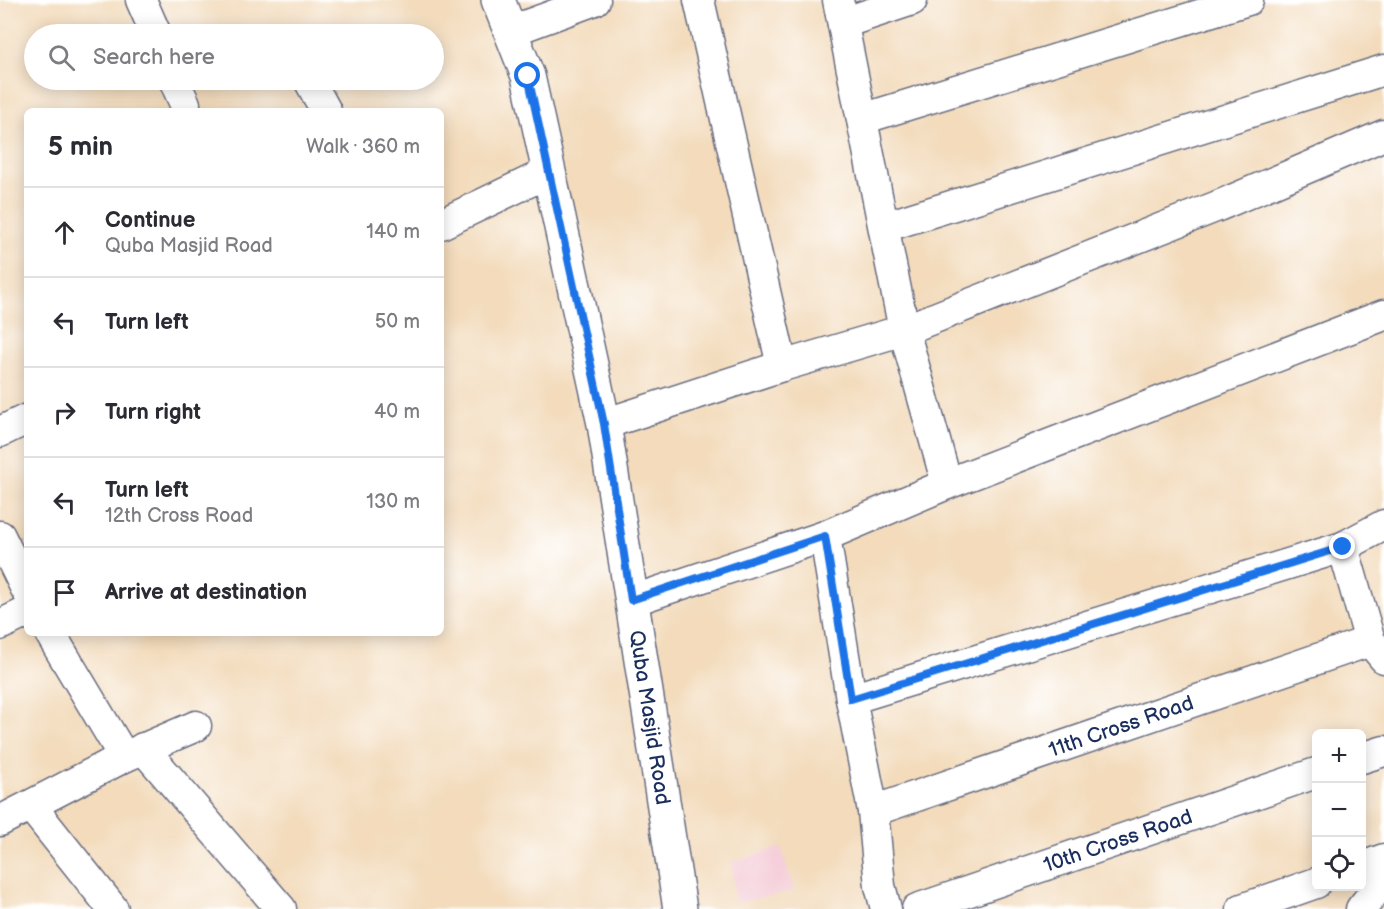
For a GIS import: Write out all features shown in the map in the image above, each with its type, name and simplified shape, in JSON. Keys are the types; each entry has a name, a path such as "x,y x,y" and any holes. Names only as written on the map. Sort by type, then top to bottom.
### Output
{"street":[{"path":"141,0 152,24"},
{"name":"Quba Masjid Road","path":"498,0 528,76 604,424 680,909"},
{"path":"511,31 595,0"},
{"path":"699,0 782,366"},
{"path":"912,0 840,12 904,330 948,484"},
{"path":"862,119 1248,0"},
{"path":"884,227 1384,70"},
{"path":"314,90 324,108"},
{"path":"604,424 782,366 904,330 1218,206 1384,135"},
{"path":"444,223 549,172"},
{"path":"631,600 825,536 948,484 1384,315"},
{"path":"0,432 24,420"},
{"path":"851,699 1343,547 1384,525"},
{"path":"0,536 24,585"},
{"path":"825,536 851,699 873,811 880,886 886,909"},
{"path":"1343,547 1377,650"},
{"path":"0,625 24,613"},
{"path":"52,636 134,753 281,909"},
{"name":"11th Cross Road","path":"873,811 1377,650"},
{"path":"0,821 134,753 196,726"},
{"path":"1366,757 1384,751"},
{"name":"10th Cross Road","path":"917,909 1312,775"},
{"path":"31,806 113,909"},
{"path":"1366,866 1384,859"},
{"path":"1361,909 1384,880"},
{"path":"1242,909 1312,885"}],"shaded area":[{"path":"781,847 794,891 735,903 732,862"}],"route":[{"path":"528,76 604,424 631,600 825,536 851,699 1343,547"}]}
